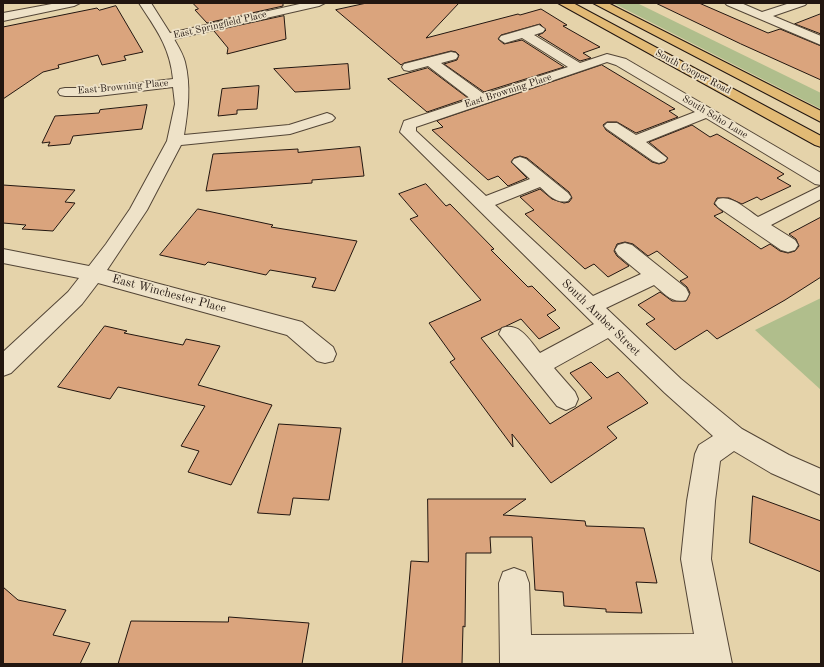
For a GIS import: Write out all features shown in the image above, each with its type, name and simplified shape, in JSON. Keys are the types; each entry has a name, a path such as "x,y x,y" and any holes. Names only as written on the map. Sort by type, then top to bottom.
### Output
{"main road":[{"name":"South Cooper Road","path":"564,3 821,142"},
{"name":"South Cooper Road","path":"599,3 821,117"}],"street":[{"path":"7,3 7,17 74,3"},
{"path":"3,366 75,298 138,210 175,141 182,104 178,61 167,37 145,3"},
{"path":"264,3 275,13"},
{"name":"East Springfield Place","path":"167,37 319,3"},
{"path":"730,3 821,42"},
{"path":"762,16 801,3"},
{"path":"506,39 542,28"},
{"path":"524,34 579,68"},
{"path":"409,67 451,56"},
{"name":"East Browning Place","path":"409,124 608,58"},
{"name":"South Soho Lane","path":"608,58 621,62 821,180"},
{"path":"431,62 482,100"},
{"name":"East Browning Place","path":"65,92 98,92 181,82"},
{"path":"634,141 708,112"},
{"path":"175,141 290,129 327,118"},
{"name":"South Amber Street","path":"409,124 408,132 673,386 733,437 780,464 821,482"},
{"path":"612,126 659,158"},
{"path":"520,162 562,197"},
{"path":"482,204 542,180"},
{"path":"757,224 821,192"},
{"path":"724,203 788,245"},
{"path":"625,250 679,294"},
{"name":"East Winchester Place","path":"3,256 93,274 294,328 326,354"},
{"path":"590,307 656,275"},
{"path":"537,366 610,326"},
{"path":"510,334 566,398"},
{"path":"514,583 515,658 715,657 696,559 701,502 708,454 733,437"}],"green space":[{"path":"613,3 637,3 821,93 821,109"},
{"path":"821,298 821,390 755,330"}],"building":[{"path":"193,3 283,3 283,6 207,23 195,10 198,9"},
{"path":"367,3 459,3 426,38 541,9 567,25 563,26 600,47 583,53 591,58 580,61 538,35 546,30 540,24 501,35 498,39 504,44 522,40 564,67 484,92 444,64 457,60 459,55 456,52 451,51 401,65 336,10"},
{"path":"656,3 699,3 768,33 780,29 821,46 821,80 741,44"},
{"path":"116,6 143,52 124,56 126,60 102,65 98,55 58,65 59,68 43,72 3,99 3,27 97,8 99,10"},
{"path":"821,14 821,34 795,24"},
{"path":"284,16 286,39 227,54 228,48 214,31"},
{"path":"348,64 350,89 295,92 274,69"},
{"path":"602,65 675,109 669,111 678,117 636,133 617,122 607,122 603,125 606,130 652,162 659,164 665,162 668,158 649,142 692,125 710,137 717,134 784,174 777,178 791,186 761,200 757,197 742,204 729,198 717,198 714,204 723,212 714,216 761,249 770,244 780,251 788,253 795,251 799,246 796,239 789,234 821,217 821,277 785,300 717,339 707,330 675,350 646,324 655,319 638,305 660,292 672,301 686,301 690,293 687,287 680,281 688,277 657,251 648,256 633,244 625,242 617,244 614,251 617,256 629,266 608,277 594,264 585,269 525,214 534,210 520,197 540,189 552,199 564,203 569,202 572,198 569,192 527,158 520,156 514,158 511,162 527,178 508,186 498,176 488,180 432,130 443,127 437,121"},
{"path":"428,68 468,98 427,112 388,79"},
{"path":"259,86 257,109 237,110 237,114 218,116 222,89"},
{"path":"147,105 142,129 73,136 70,144 48,146 50,142 42,143 55,116 99,113 100,110"},
{"path":"360,147 364,176 312,180 312,183 206,191 213,154 298,149 298,152"},
{"path":"426,184 446,206 450,204 494,249 491,250 528,287 532,286 556,310 547,315 560,328 539,339 521,319 481,338 550,424 592,398 570,373 591,362 607,378 618,372 648,403 607,427 617,438 551,483 512,434 513,447 450,362 455,359 429,323 481,300 410,219 418,216 399,194"},
{"path":"3,185 75,190 65,202 75,203 53,231 22,229 26,225 3,223"},
{"path":"198,209 273,225 271,227 357,241 335,291 312,287 316,278 270,270 266,275 208,262 205,265 160,255"},
{"path":"105,326 127,331 124,333 183,345 186,339 220,346 198,385 272,405 231,485 188,472 199,451 181,446 205,406 118,387 110,399 58,387"},
{"path":"279,424 341,428 329,500 293,498 290,515 258,513"},
{"path":"753,496 821,521 821,572 750,543"},
{"path":"428,499 526,499 503,515 585,521 586,526 644,528 657,583 636,582 642,613 606,612 606,609 564,606 563,592 535,590 532,537 490,537 491,553 466,553 465,627 463,626 462,664 402,664 411,561 428,562"},
{"path":"3,587 18,600 66,610 53,635 90,643 80,664 3,664"},
{"path":"229,617 309,623 302,664 118,664 131,621 228,622"}]}
